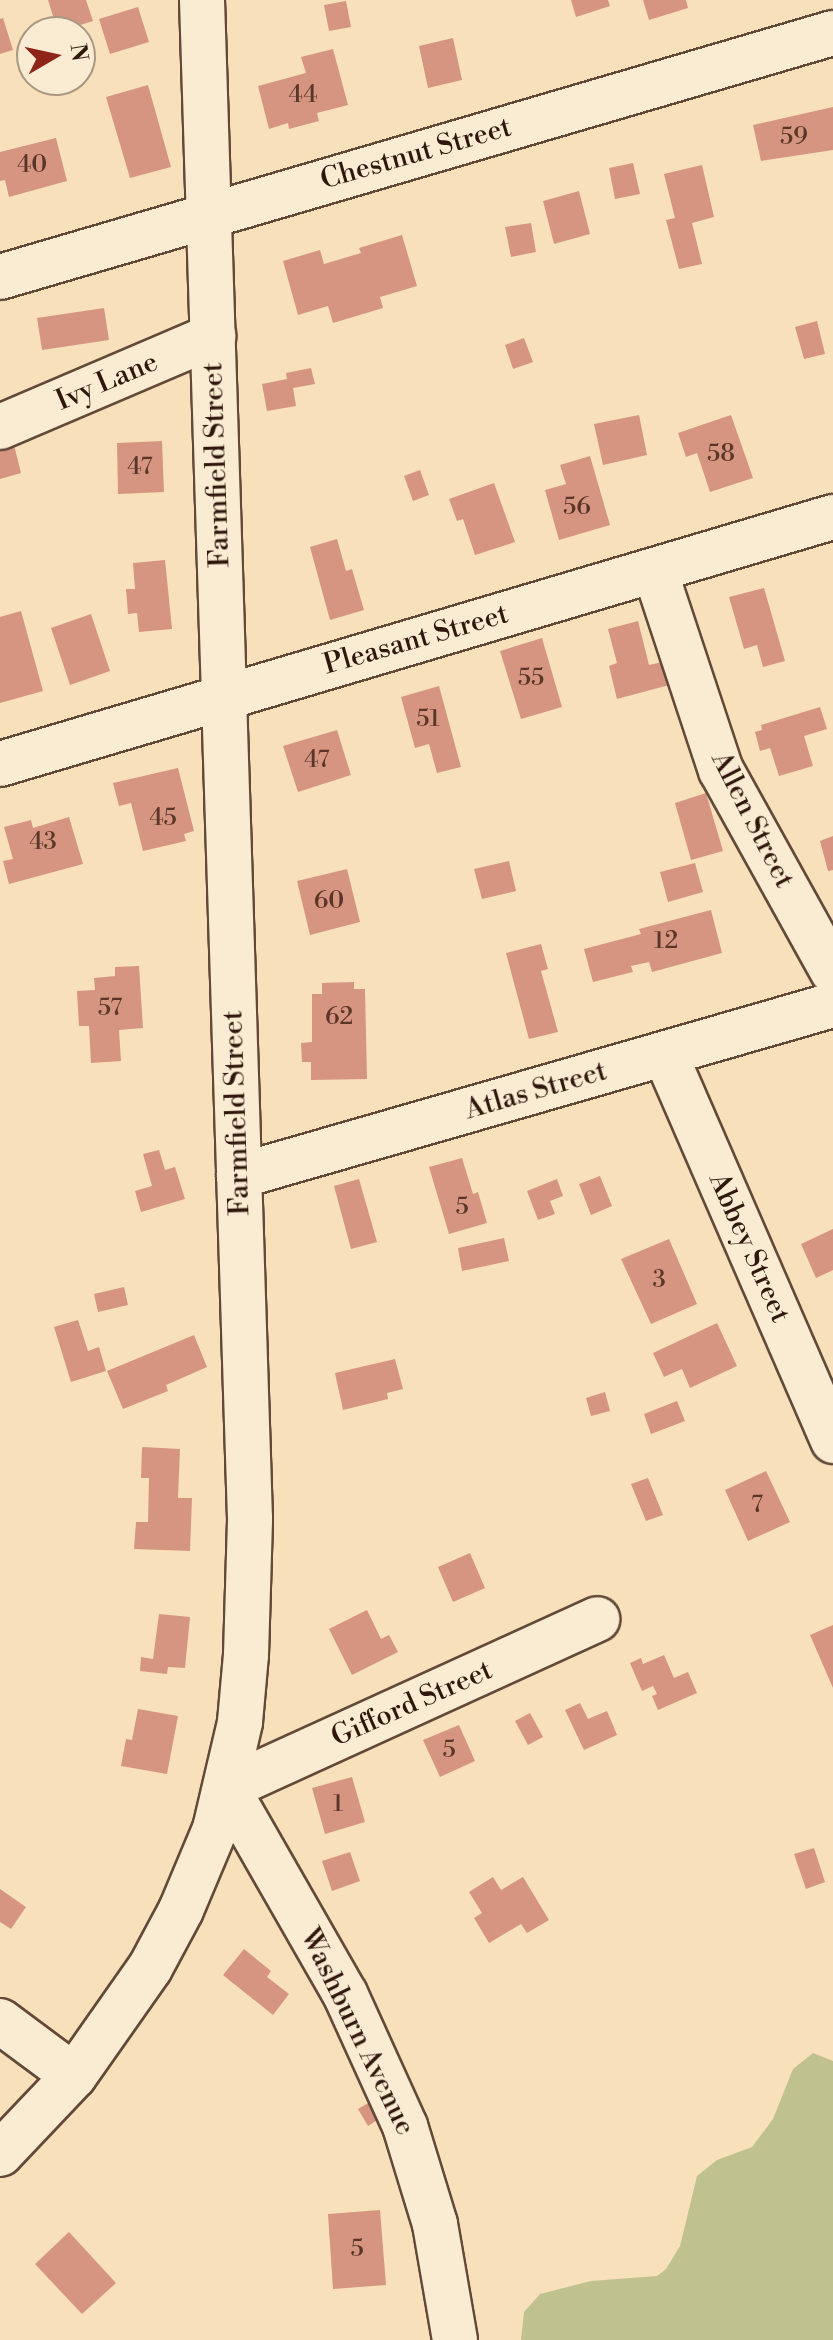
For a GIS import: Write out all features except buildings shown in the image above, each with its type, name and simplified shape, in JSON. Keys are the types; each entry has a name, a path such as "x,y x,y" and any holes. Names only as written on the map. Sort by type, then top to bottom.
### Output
{"street":[{"name":"Farmfield Street","path":"0,2154 74,2076 143,1979 181,1910 215,1829 240,1722 249,1588 202,0"},
{"name":"Chestnut Street","path":"0,277 209,213 833,33"},
{"name":"Ivy Lane","path":"0,427 213,336"},
{"name":"Pleasant Street","path":"0,764 224,695 833,517"},
{"name":"Allen Street","path":"655,571 721,770 833,972"},
{"name":"Atlas Street","path":"239,1176 833,1005"},
{"name":"Abbey Street","path":"665,1054 833,1441"},
{"name":"Gifford Street","path":"227,1788 597,1619"},
{"name":"Washburn Avenue","path":"227,1788 345,1994 400,2114 435,2224 455,2340"},
{"path":"0,2021 74,2076"}],"green space":[{"path":"813,2053 833,2061 833,2340 521,2340 524,2312 540,2294 591,2281 657,2276 666,2269 680,2246 697,2176 717,2160 752,2147 773,2119 793,2069"}]}
